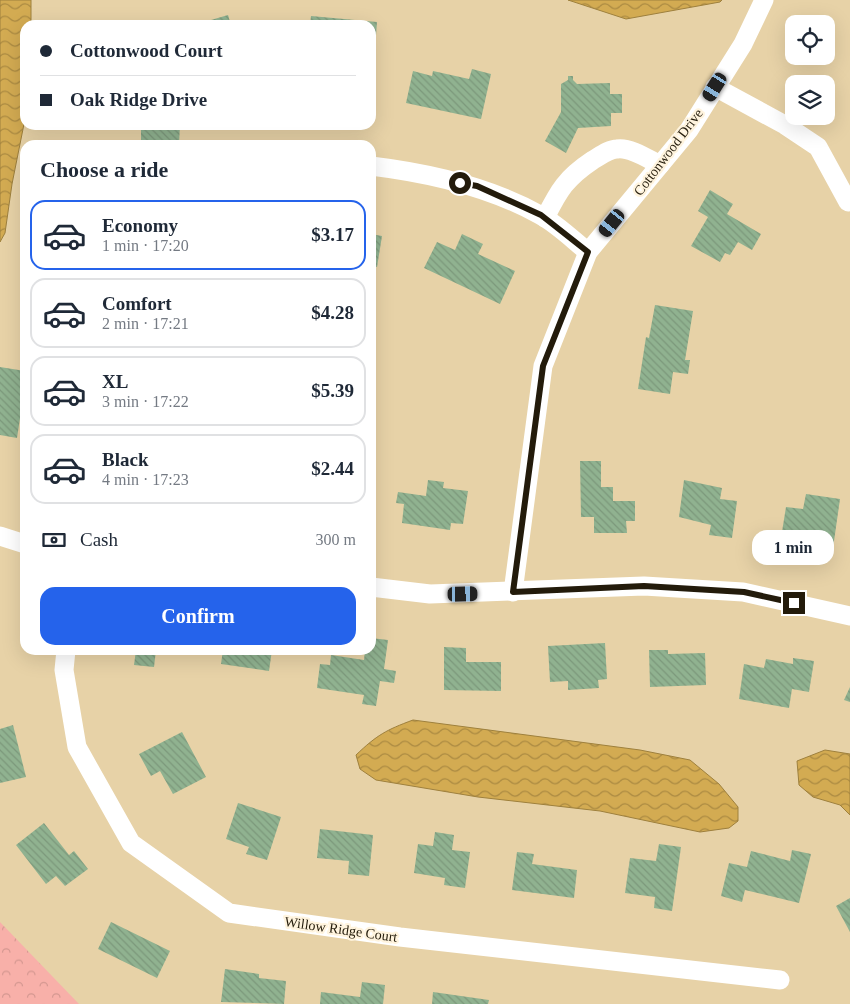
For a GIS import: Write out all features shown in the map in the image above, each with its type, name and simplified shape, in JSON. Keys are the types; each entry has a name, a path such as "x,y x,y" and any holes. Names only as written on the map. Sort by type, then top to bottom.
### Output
{"street":[{"name":"Cottonwood Drive","path":"513,592 543,366 588,252 689,130 742,44 764,0"},
{"path":"715,87 785,125 818,147 848,202"},
{"path":"545,218 557,194 572,173 603,154 618,148 636,152 660,165"},
{"path":"376,167 410,171 477,186 545,218 588,252"},
{"path":"0,536 20,542"},
{"path":"376,588 430,594 644,586 744,592 850,616"},
{"name":"Willow Ridge Court","path":"66,655 64,670 77,747 131,843 229,913 400,937 780,980"}],"green space":[{"path":"0,922 79,1004 0,1004"}],"water":[{"path":"0,0 31,0 31,20 20,20 20,130 23,130 5,233 0,242"},
{"path":"568,0 722,0 720,2 626,19"},
{"path":"413,720 640,750 690,760 719,784 738,807 738,821 729,828 700,832 600,811 478,797 376,780 360,769 356,755 363,748 382,734"},
{"path":"825,750 850,754 850,815 840,805 813,797 799,785 797,761"}],"building":[{"path":"228,15 230,20 211,20"},
{"path":"311,16 355,20 311,20"},
{"path":"472,69 491,74 481,119 406,103 413,71 432,76 433,71 469,79"},
{"path":"568,76 573,76 573,80 577,84 610,83 610,94 622,94 622,113 611,113 611,126 578,128 566,153 545,141 561,112 561,84 568,80"},
{"path":"141,130 180,130 179,140 141,140"},
{"path":"710,190 733,204 727,214 761,234 752,250 738,242 730,255 725,253 720,262 691,246 708,217 698,211"},
{"path":"462,234 483,244 478,254 515,271 500,304 424,268 437,242 455,250"},
{"path":"376,235 382,236 376,267"},
{"path":"655,305 693,311 685,360 690,360 688,374 673,372 670,394 638,389 646,337 649,338"},
{"path":"0,367 20,370 20,418 17,438 0,435"},
{"path":"580,461 601,461 601,487 613,487 613,501 635,501 635,521 626,521 627,533 594,533 594,517 581,517"},
{"path":"428,480 444,482 443,488 468,491 463,524 451,523 450,530 402,523 404,504 396,503 398,492 426,496"},
{"path":"684,480 722,488 720,499 737,501 732,538 709,535 711,525 679,517"},
{"path":"806,494 840,499 832,555 813,551 814,543 781,538 786,507 803,509"},
{"path":"376,639 388,640 384,669 396,671 394,683 380,681 376,706 362,704 364,695 317,688 320,664 330,665 331,655 364,660 364,655 376,655"},
{"path":"605,643 607,679 598,680 599,688 568,690 568,681 550,682 548,646"},
{"path":"444,647 466,648 466,662 501,662 501,691 444,690"},
{"path":"649,650 668,650 668,654 705,653 706,685 650,687"},
{"path":"135,655 155,655 154,667 134,665"},
{"path":"222,655 271,655 269,671 221,664"},
{"path":"793,658 814,661 809,692 792,689 789,708 739,699 744,664 764,668 766,659 793,664"},
{"path":"850,687 850,702 844,700"},
{"path":"13,725 26,777 0,783 0,729"},
{"path":"182,732 206,777 173,794 160,771 151,776 139,754"},
{"path":"238,803 281,817 267,860 246,854 249,847 226,839"},
{"path":"44,823 69,855 74,851 88,869 65,886 56,876 46,884 16,845"},
{"path":"320,829 373,835 369,876 348,874 349,861 317,858"},
{"path":"435,832 454,835 452,850 470,852 465,888 444,885 445,878 414,873 418,844 433,846"},
{"path":"659,844 681,847 672,911 654,908 655,897 625,893 630,858 656,861"},
{"path":"792,850 811,854 799,903 745,890 742,902 721,896 729,863 747,867 751,851 790,861"},
{"path":"517,852 534,854 532,864 577,870 574,898 512,890"},
{"path":"850,898 850,932 836,906"},
{"path":"111,922 170,951 157,978 98,949"},
{"path":"225,969 259,974 259,978 286,981 284,1004 221,1002"},
{"path":"362,982 385,985 383,1004 320,1004 321,992 360,997"},
{"path":"433,992 489,1000 488,1004 432,1004"}],"route":[{"path":"460,183 477,186 541,215 588,252 543,366 513,592 644,586 744,592 794,603"}]}
